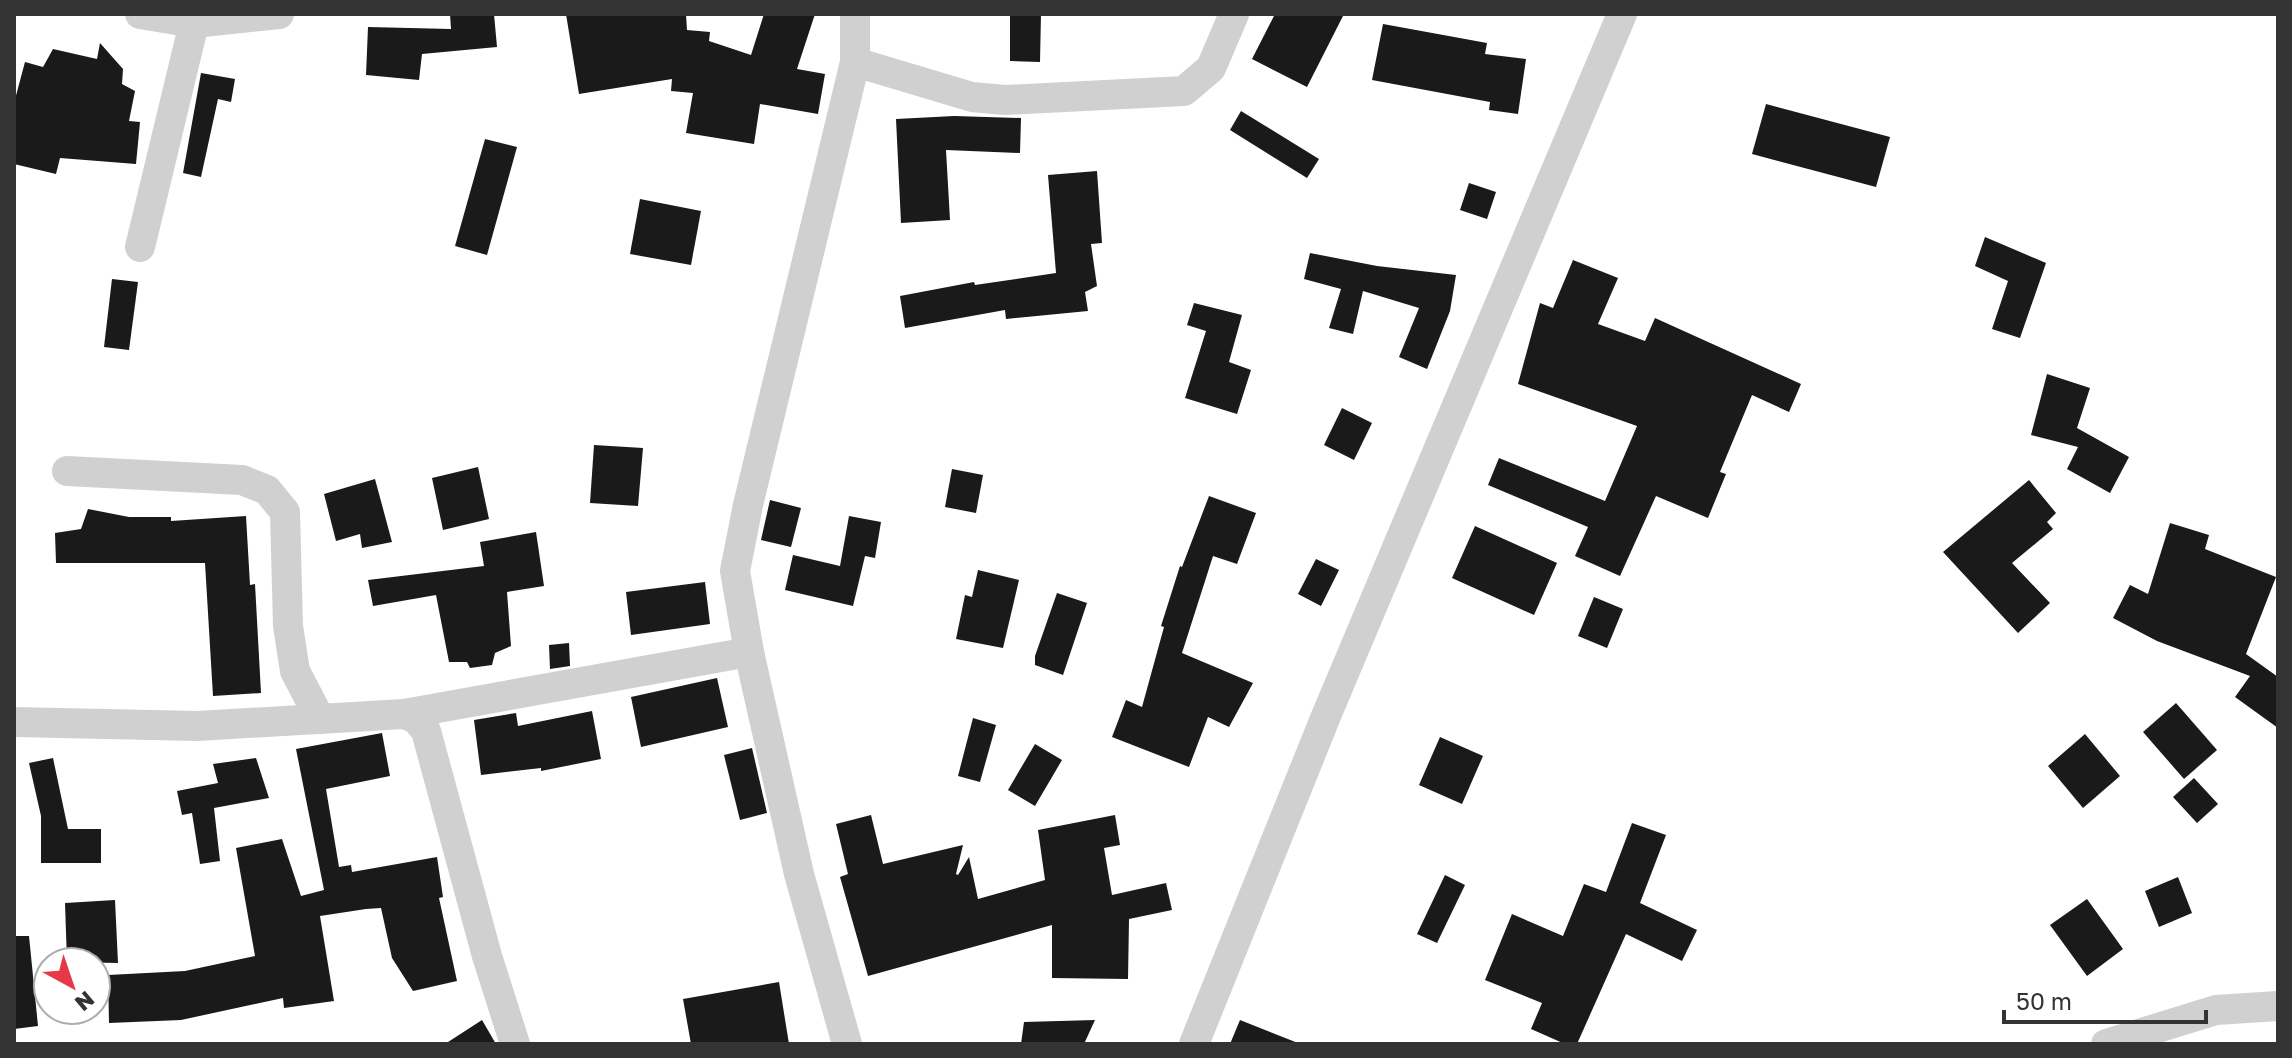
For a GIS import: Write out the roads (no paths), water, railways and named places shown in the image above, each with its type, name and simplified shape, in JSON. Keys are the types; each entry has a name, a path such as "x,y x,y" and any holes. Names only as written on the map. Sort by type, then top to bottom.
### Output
{"street":[{"path":"140,14 194,23 279,14"},
{"path":"847,1044 799,874 749,652 735,571 748,505 855,62 855,14"},
{"path":"855,62 972,97 1005,100 1184,91 1211,68 1234,14"},
{"path":"1194,1044 1326,716 1622,14"},
{"path":"140,247 194,23"},
{"path":"67,471 242,480 267,490 285,512 288,626 295,671 320,719"},
{"path":"14,722 197,726 404,714 749,652"},
{"path":"404,714 416,719 426,731 487,956 515,1044"},
{"path":"2106,1044 2216,1010 2278,1006"}]}
